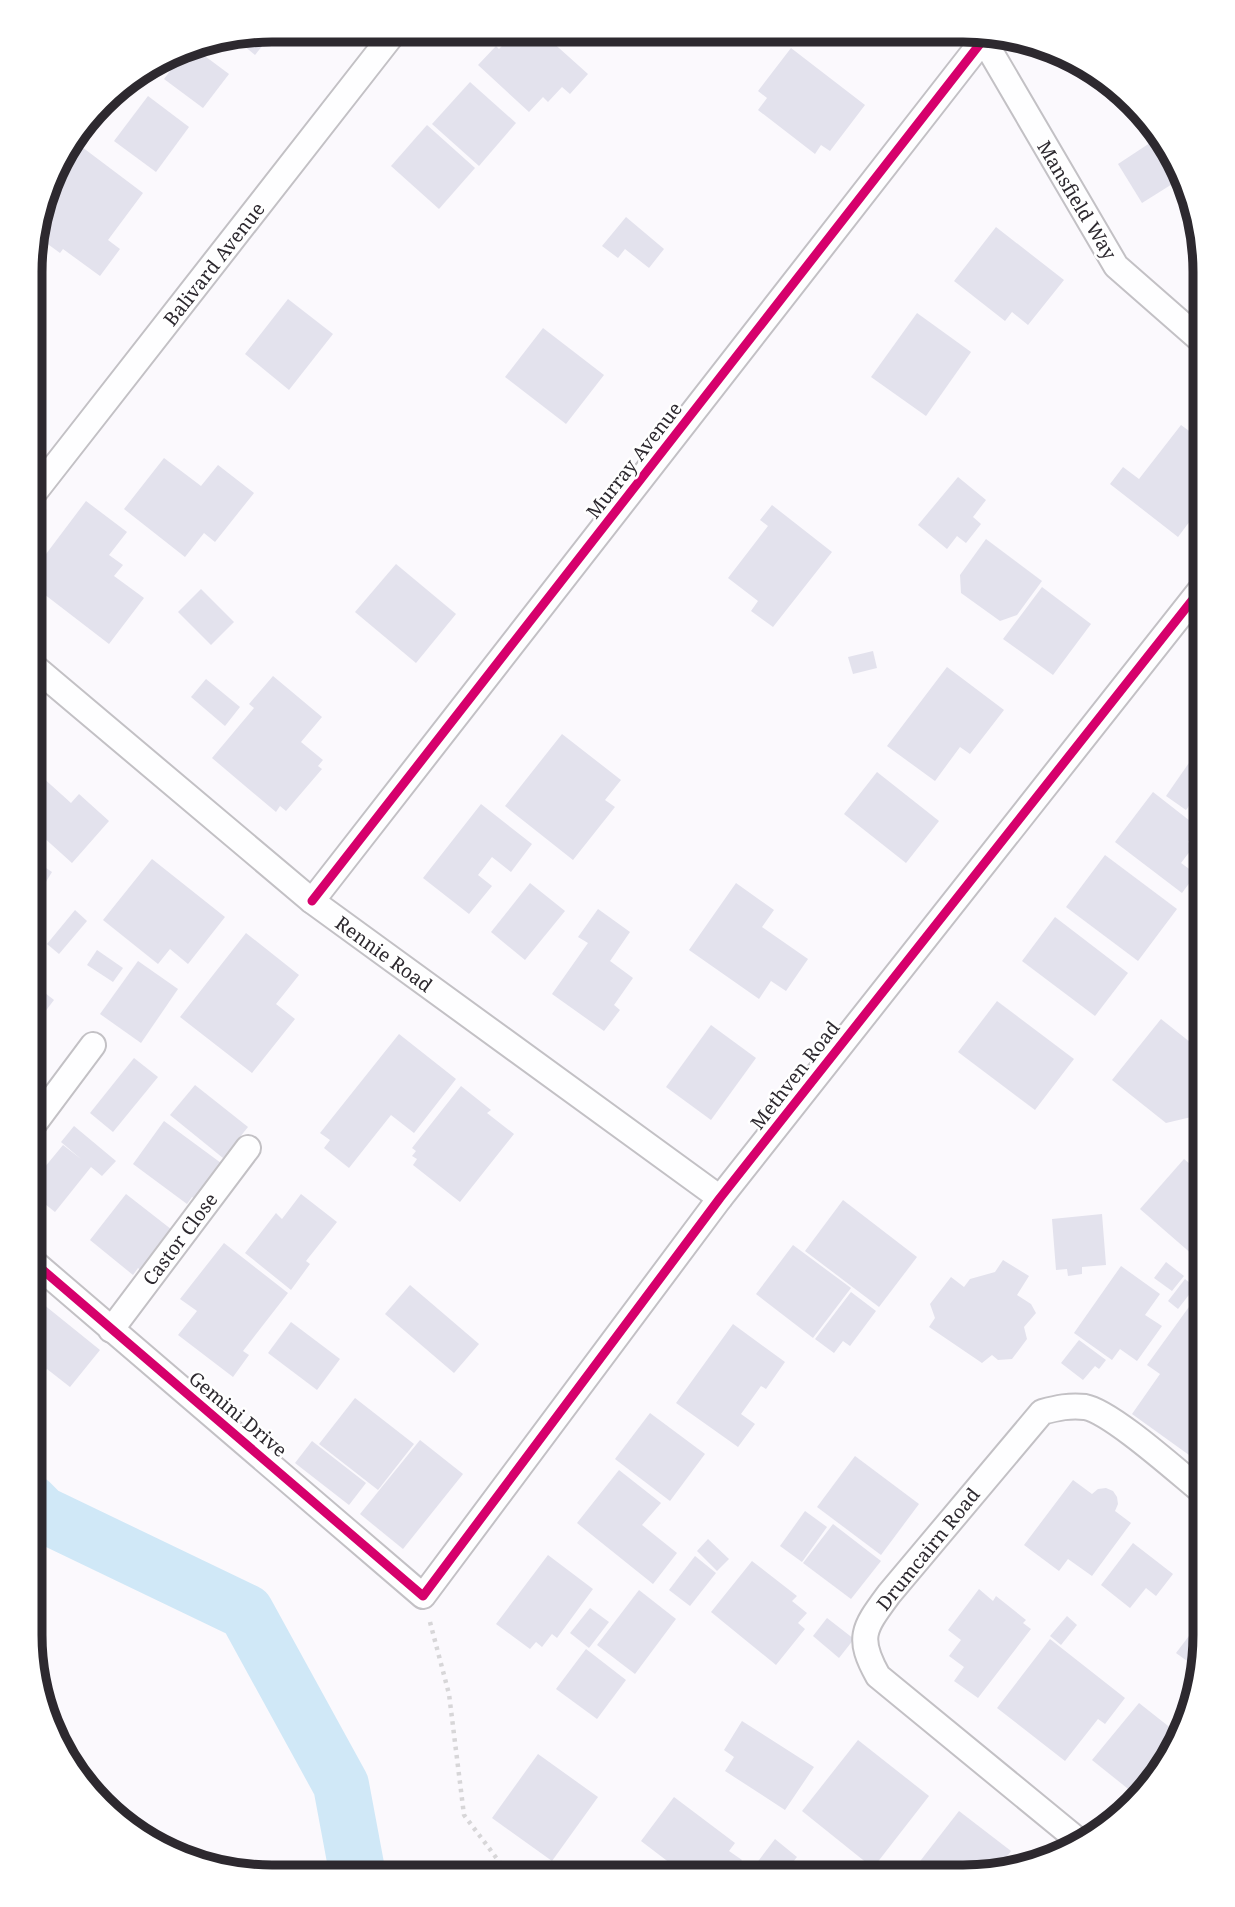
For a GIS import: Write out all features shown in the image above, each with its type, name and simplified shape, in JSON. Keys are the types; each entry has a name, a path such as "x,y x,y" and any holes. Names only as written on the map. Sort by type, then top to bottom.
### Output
{"street":[{"name":"Balivard Avenue","path":"42,484 387,42"},
{"name":"Murray Avenue","path":"312,901 976,43"},
{"name":"Mansfield Way","path":"985,43 1116,266 1193,333"},
{"name":"Methven Road","path":"423,1595 720,1198 1193,599"},
{"name":"Rennie Road","path":"42,673 312,901 720,1198"},
{"path":"42,1112 93,1045"},
{"name":"Castor Close","path":"111,1330 248,1148"},
{"name":"Gemini Drive","path":"42,1270 423,1595"},
{"name":"Drumcairn Road","path":"1074,1836 878,1676 865,1654 866,1625 888,1594 1042,1412 1065,1406 1088,1408 1109,1417 1193,1484"}],"path":[{"path":"423,1595 449,1694 464,1815 502,1865"}],"building":[{"path":"265,42 255,55 242,44"},
{"path":"506,42 552,42 588,74 570,94 562,87 548,102 543,97 529,112 478,65 496,46 499,49"},
{"path":"791,48 865,105 830,151 821,145 815,154 758,110 767,98 758,91"},
{"path":"202,54 229,74 203,108 164,79 176,63"},
{"path":"470,82 516,123 479,166 432,124"},
{"path":"1103,90 1114,99 1110,102"},
{"path":"148,96 189,127 156,172 114,141"},
{"path":"427,125 475,168 439,209 391,166"},
{"path":"1152,142 1174,183 1142,203 1118,164"},
{"path":"80,146 143,193 108,240 120,249 100,276 63,249 60,253 44,241 46,227 54,198"},
{"path":"626,217 664,249 649,268 625,249 618,258 602,246"},
{"path":"996,227 1064,280 1028,325 1012,312 1005,321 954,281"},
{"path":"288,299 333,334 289,390 245,354"},
{"path":"917,313 971,352 926,416 871,377"},
{"path":"543,328 604,375 566,424 505,377"},
{"path":"1181,425 1193,434 1193,517 1178,537 1110,484 1123,467 1139,479"},
{"path":"164,458 201,486 218,465 254,493 215,542 204,533 185,557 124,509"},
{"path":"958,477 986,500 973,517 981,524 966,543 957,536 947,549 918,525"},
{"path":"86,501 127,532 109,555 123,565 114,576 144,598 109,644 42,592 42,559"},
{"path":"772,505 832,552 773,627 751,611 758,601 728,578 768,526 760,520"},
{"path":"986,539 1042,581 1017,615 1000,621 961,593 960,575"},
{"path":"396,564 456,614 416,663 355,612"},
{"path":"1042,587 1091,624 1053,675 1003,639"},
{"path":"201,589 234,622 211,645 178,612"},
{"path":"873,651 877,668 853,674 848,657"},
{"path":"947,667 1004,710 970,754 960,747 935,781 887,746"},
{"path":"273,676 322,717 301,742 323,760 318,766 322,769 286,811 280,806 276,812 212,758 254,708 249,704"},
{"path":"206,679 240,707 225,726 191,697"},
{"path":"562,734 621,780 605,800 615,807 573,860 505,806"},
{"path":"1193,757 1193,800 1186,810 1166,796"},
{"path":"877,772 939,821 906,863 844,814"},
{"path":"42,777 71,803 79,794 109,821 72,863 42,836"},
{"path":"1153,792 1193,823 1193,836 1188,842 1193,847 1181,863 1193,872 1193,878 1182,893 1115,842"},
{"path":"481,804 532,844 511,872 492,857 478,875 492,886 469,914 423,878"},
{"path":"1105,855 1177,909 1138,961 1066,907"},
{"path":"152,859 225,917 188,964 170,949 158,964 103,920"},
{"path":"42,865 52,872 42,888"},
{"path":"530,883 565,911 525,960 491,932"},
{"path":"736,883 774,910 762,927 808,959 786,991 771,981 759,999 689,950"},
{"path":"598,909 630,932 610,961 633,978 614,1005 620,1010 604,1031 552,994 588,943 578,937"},
{"path":"75,910 87,921 59,954 47,944"},
{"path":"1055,917 1128,973 1095,1016 1022,961"},
{"path":"246,933 299,975 276,1004 295,1019 252,1073 180,1017"},
{"path":"97,950 123,968 113,982 87,965"},
{"path":"138,961 178,989 141,1043 100,1014"},
{"path":"42,991 54,1000 42,1016"},
{"path":"997,1001 1074,1059 1035,1110 958,1052"},
{"path":"1161,1019 1193,1044 1193,1117 1166,1123 1112,1080"},
{"path":"711,1025 756,1058 711,1120 666,1087"},
{"path":"399,1034 456,1079 414,1133 391,1115 349,1168 324,1148 330,1140 320,1133"},
{"path":"134,1058 158,1077 113,1132 90,1113"},
{"path":"195,1085 248,1127 223,1158 170,1115"},
{"path":"461,1086 491,1110 487,1113 514,1134 460,1202 413,1165 417,1159 412,1156 416,1151 412,1148"},
{"path":"164,1121 221,1163 207,1182 214,1187 201,1204 192,1197 187,1204 133,1164"},
{"path":"74,1126 116,1161 102,1176 91,1167 55,1212 42,1202 42,1170 63,1145 81,1159 61,1142"},
{"path":"1184,1159 1193,1167 1193,1255 1140,1209"},
{"path":"126,1194 176,1233 144,1273 138,1268 133,1275 90,1240"},
{"path":"301,1194 337,1222 306,1261 310,1264 291,1290 245,1253 276,1213 282,1219"},
{"path":"843,1200 917,1257 879,1307 805,1251"},
{"path":"1102,1214 1106,1265 1082,1267 1082,1274 1068,1276 1067,1269 1056,1270 1052,1219"},
{"path":"224,1243 288,1293 243,1351 249,1355 233,1377 178,1335 197,1311 180,1299"},
{"path":"793,1245 851,1288 813,1338 756,1294"},
{"path":"1003,1260 1029,1276 1017,1295 1031,1304 1036,1313 1024,1327 1027,1339 1012,1359 998,1360 992,1355 982,1363 929,1327 935,1318 930,1304 951,1277 964,1287 970,1279 995,1272"},
{"path":"1166,1262 1184,1276 1172,1291 1154,1278"},
{"path":"1121,1266 1160,1294 1145,1315 1162,1326 1137,1361 1120,1349 1112,1360 1074,1333"},
{"path":"1185,1279 1193,1285 1193,1290 1178,1309 1168,1301"},
{"path":"410,1285 479,1344 454,1373 385,1314"},
{"path":"851,1292 876,1311 850,1346 843,1341 834,1353 815,1339"},
{"path":"1193,1301 1193,1458 1132,1414 1160,1374 1147,1365"},
{"path":"42,1305 100,1350 70,1387 47,1369 42,1375"},
{"path":"291,1322 340,1359 317,1390 268,1353"},
{"path":"733,1324 785,1362 766,1389 761,1386 741,1414 755,1424 738,1447 676,1403"},
{"path":"1079,1340 1106,1360 1099,1369 1095,1366 1083,1380 1061,1363"},
{"path":"355,1398 414,1444 378,1490 319,1444"},
{"path":"650,1413 705,1454 670,1501 615,1459"},
{"path":"420,1440 463,1474 403,1549 360,1514"},
{"path":"312,1441 366,1483 349,1505 295,1463"},
{"path":"855,1456 919,1504 881,1555 817,1507"},
{"path":"619,1470 661,1503 642,1525 677,1553 653,1584 577,1523"},
{"path":"1073,1480 1092,1494 1098,1489 1113,1491 1118,1504 1115,1511 1131,1523 1092,1576 1068,1559 1059,1571 1024,1545"},
{"path":"805,1511 827,1527 802,1562 780,1546"},
{"path":"833,1524 881,1561 851,1599 803,1563"},
{"path":"708,1539 729,1559 717,1571 697,1551"},
{"path":"1133,1543 1173,1574 1156,1596 1146,1588 1130,1608 1101,1585"},
{"path":"548,1555 593,1589 557,1638 552,1634 542,1647 536,1642 530,1649 496,1624"},
{"path":"695,1556 716,1573 690,1606 669,1590"},
{"path":"752,1561 797,1596 792,1601 807,1613 798,1623 805,1629 776,1665 711,1612"},
{"path":"979,1589 993,1601 996,1596 1026,1620 1023,1623 1031,1629 978,1698 954,1681 964,1667 949,1656 961,1640 948,1630"},
{"path":"639,1590 676,1619 635,1674 597,1645"},
{"path":"590,1608 609,1622 589,1648 570,1633"},
{"path":"1067,1616 1077,1625 1061,1645 1050,1636"},
{"path":"827,1618 854,1639 839,1658 813,1636"},
{"path":"1193,1631 1191,1664 1176,1653"},
{"path":"1050,1639 1125,1698 1105,1724 1098,1719 1065,1761 997,1708"},
{"path":"586,1649 626,1680 597,1719 556,1689"},
{"path":"1139,1703 1172,1729 1154,1763 1131,1791 1092,1760"},
{"path":"742,1721 814,1767 785,1810 725,1771 734,1757 724,1750"},
{"path":"858,1740 929,1796 875,1865 869,1865 802,1811"},
{"path":"538,1754 598,1797 552,1861 492,1818"},
{"path":"674,1797 735,1843 729,1851 742,1860 738,1865 673,1865 641,1841"},
{"path":"959,1811 1011,1851 1003,1862 978,1865 917,1865"},
{"path":"775,1839 797,1857 791,1865 755,1865"}],"waterway":[{"path":"42,1514 246,1612 341,1785 356,1865"}],"cycle path":[{"path":"312,901 981,43"},
{"path":"42,1269 423,1596 720,1198 1193,599"}]}
